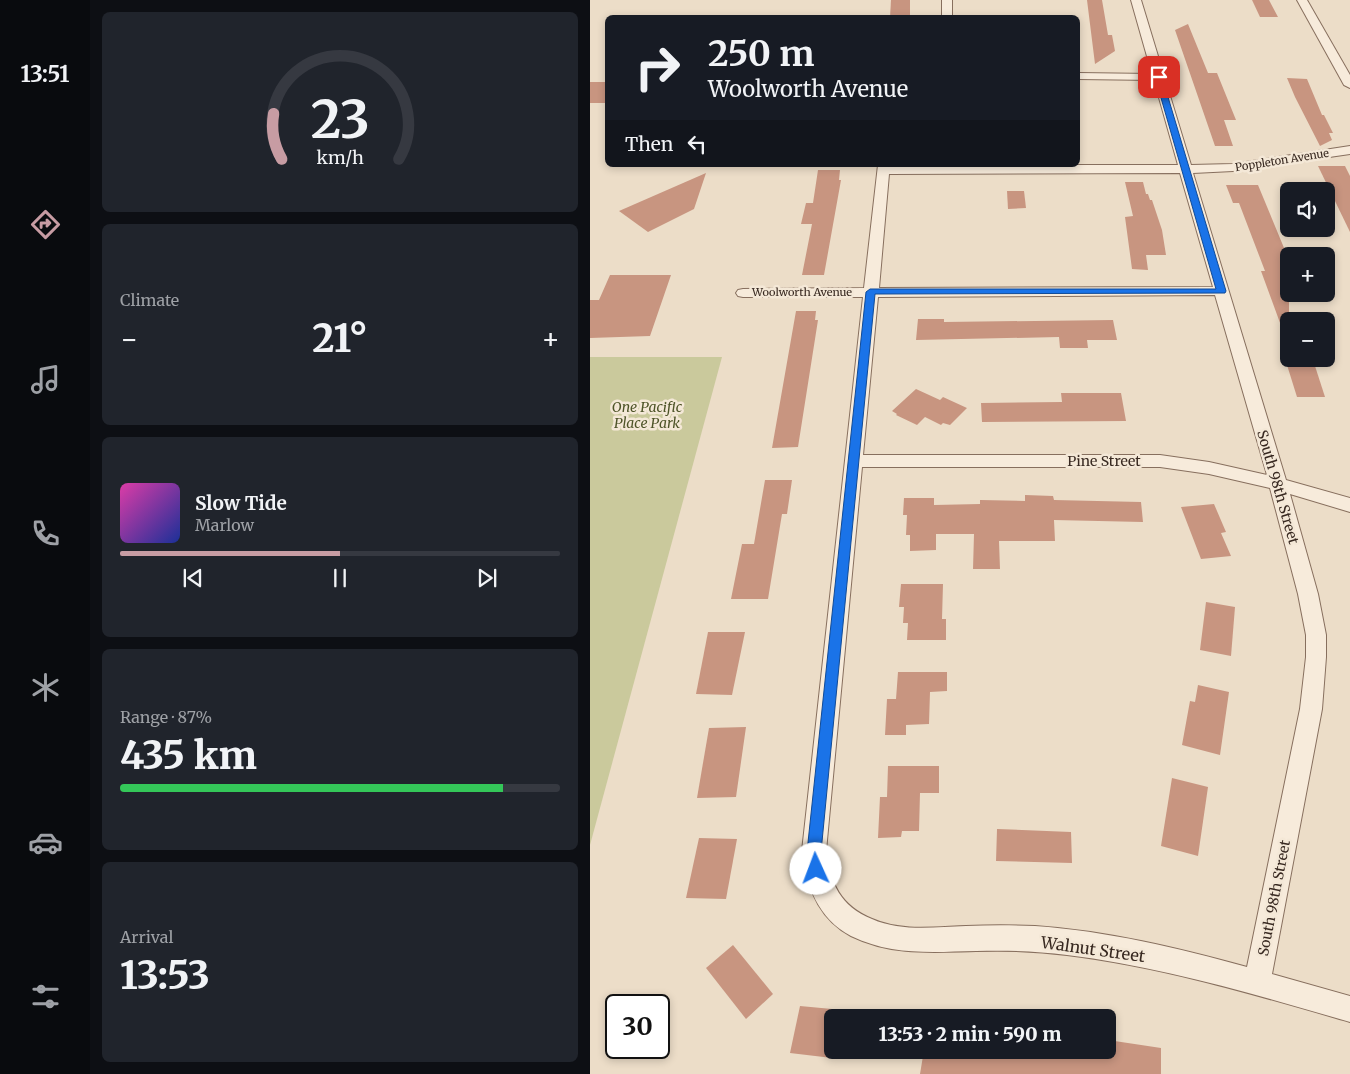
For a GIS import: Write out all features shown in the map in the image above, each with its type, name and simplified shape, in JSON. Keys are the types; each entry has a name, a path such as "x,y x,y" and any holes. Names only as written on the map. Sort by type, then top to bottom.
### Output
{"street":[{"path":"947,0 947,15"},
{"name":"South 98th Street","path":"1136,0 1278,483 1308,594 1316,636 1311,709 1257,983"},
{"path":"1302,0 1350,85"},
{"path":"1080,76 1159,77"},
{"name":"Poppleton Avenue","path":"883,167 1239,168 1326,152 1350,150"},
{"path":"853,461 883,167"},
{"name":"Woolworth Avenue","path":"743,293 1222,291"},
{"name":"Pine Street","path":"853,461 1160,461 1213,467 1278,483 1350,505"},
{"name":"Walnut Street","path":"853,461 814,852 816,869 824,895 837,912 845,919 872,933 904,940 997,938 1067,942 1150,957 1257,983 1350,1009"}],"green space":[{"name":"One Pacific Place Park","path":"590,357 722,357 590,845"}],"building":[{"path":"891,0 910,0 910,15 890,15"},
{"path":"1087,0 1102,0 1108,35 1112,35 1115,51 1095,64"},
{"path":"1252,0 1269,0 1278,17 1260,17"},
{"path":"1188,24 1208,73 1217,73 1236,120 1224,120 1233,146 1215,146 1175,30"},
{"path":"1287,78 1307,79 1322,115 1324,115 1333,133 1329,133 1332,140 1320,146"},
{"path":"590,82 605,82 605,103 590,103"},
{"path":"1318,166 1345,166 1350,176 1350,232 1335,201 1335,182 1326,182"},
{"path":"818,170 840,170 839,180 841,180 824,275 802,275 812,224 801,224 806,203 813,203"},
{"path":"706,173 694,209 648,232 619,211"},
{"path":"1125,182 1143,182 1146,194 1152,200 1162,230 1166,255 1146,255 1148,270 1132,269 1125,217 1133,216"},
{"path":"1226,185 1258,185 1284,247 1280,247 1280,302 1289,302 1289,312 1280,312 1280,323 1261,271 1265,271 1239,203 1233,203"},
{"path":"1007,191 1024,191 1026,208 1008,209"},
{"path":"610,275 671,275 650,336 590,338 590,300 599,300"},
{"path":"796,311 816,311 815,320 818,320 798,447 772,448"},
{"path":"918,319 944,319 944,322 1113,320 1117,340 1087,340 1088,348 1060,348 1059,337 916,340"},
{"path":"1288,367 1315,367 1325,397 1297,397"},
{"path":"916,389 940,400 943,397 967,408 950,425 943,423 941,425 925,417 917,425 896,415 892,411"},
{"path":"1061,393 1121,393 1126,421 982,422 981,403 1062,402"},
{"path":"765,480 792,480 787,514 782,514 768,599 731,599 742,544 754,544"},
{"path":"1025,495 1053,496 1054,500 1141,502 1143,522 1054,520 1055,541 999,541 1000,569 973,569 974,534 936,534 936,550 910,551 910,535 906,535 907,515 903,515 904,498 934,498 934,505 980,504 980,500 1025,501"},
{"path":"1214,504 1226,532 1221,533 1231,556 1201,559 1181,507"},
{"path":"901,584 943,584 942,619 946,619 946,640 907,640 908,623 903,623 904,607 899,607"},
{"path":"1206,602 1235,607 1231,656 1200,650"},
{"path":"708,632 745,632 732,695 696,694"},
{"path":"898,672 947,672 947,691 930,692 929,724 906,725 906,735 885,735 887,699 896,699"},
{"path":"1198,685 1229,692 1220,755 1182,745 1190,701 1195,702"},
{"path":"746,727 736,797 697,798 709,728"},
{"path":"888,766 939,766 939,793 920,793 919,831 902,831 901,837 878,838 880,797 887,797"},
{"path":"1172,778 1208,787 1198,856 1161,846"},
{"path":"997,829 1071,832 1072,863 996,861"},
{"path":"699,838 737,839 726,899 686,898"},
{"path":"733,945 773,994 746,1019 706,968"},
{"path":"800,1006 832,1009 824,1009 824,1057 790,1053"},
{"path":"1116,1041 1161,1048 1161,1074 920,1074 922,1059 1116,1059"}],"route":[{"path":"816,869 814,852 870,292 1222,291 1159,77"}]}
